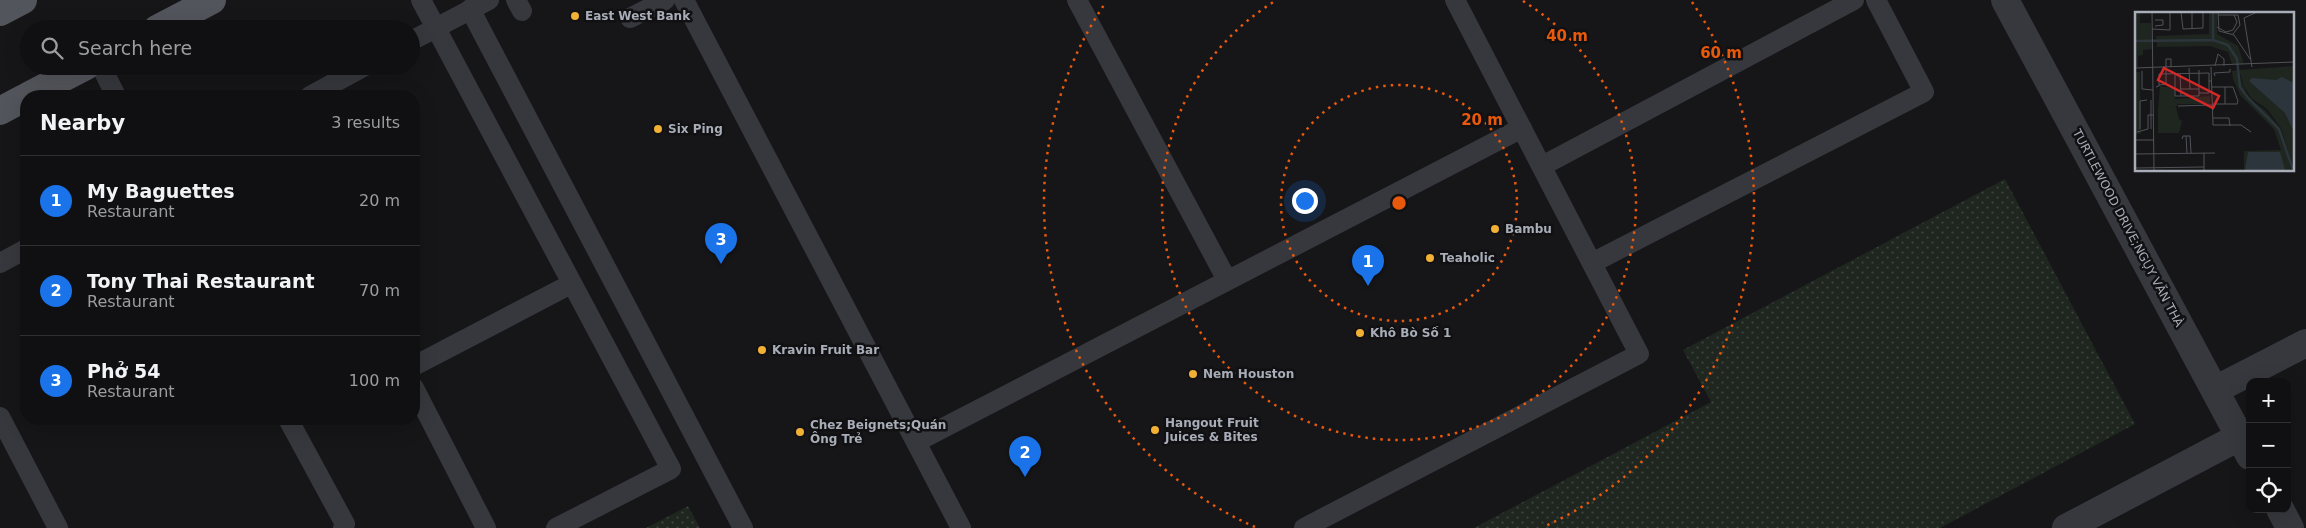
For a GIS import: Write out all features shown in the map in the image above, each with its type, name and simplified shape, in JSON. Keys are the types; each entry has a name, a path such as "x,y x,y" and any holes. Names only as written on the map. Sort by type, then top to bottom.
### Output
{"main road":[{"path":"174,20 212,0"},
{"path":"40,90 69,75"},
{"path":"0,111 20,101"}],"street":[{"name":"TURTLEWOOD DRIVE;NGỤY VĂN THÀ","path":"2005,0 2244,447"},
{"path":"2215,390 2301,346"},
{"path":"2066,528 2244,447"},
{"path":"2282,513 2290,528"}],"lane":[{"path":"421,0 671,469 556,528"},
{"path":"420,36 489,0"},
{"path":"630,18 665,0"},
{"path":"684,0 961,528"},
{"path":"1077,0 1227,280"},
{"path":"1304,528 1639,354 1455,0"},
{"path":"1542,166 1854,0"},
{"path":"1592,264 1924,92 1876,0"},
{"path":"470,9 742,528"},
{"path":"106,75 113,90"},
{"path":"321,90 348,75"},
{"path":"916,442 1522,128"},
{"path":"0,263 20,252"},
{"path":"420,363 571,284"},
{"path":"420,400 486,528"},
{"path":"0,417 58,528"},
{"path":"291,425 345,524 343,528"}],"shaded area":[{"path":"2005,179 2135,424 1940,528 1474,528 1711,402 1683,350"},
{"path":"688,506 700,528 646,528"}],"place":[{"name":"East West Bank","path":"575,16"},
{"name":"Six Ping","path":"658,129"},
{"name":"Bambu","path":"1495,229"},
{"name":"Teaholic","path":"1430,258"},
{"name":"Phở 54","path":"721,264"},
{"name":"My Baguettes","path":"1368,286"},
{"name":"Khô Bò Số 1","path":"1360,333"},
{"name":"Kravin Fruit Bar","path":"762,350"},
{"name":"Nem Houston","path":"1193,374"},
{"name":"Hangout Fruit Juices & Bites","path":"1155,430"},
{"name":"Chez Beignets;Quán Ông Trẻ","path":"800,432"},
{"name":"Tony Thai Restaurant","path":"1025,477"}]}
